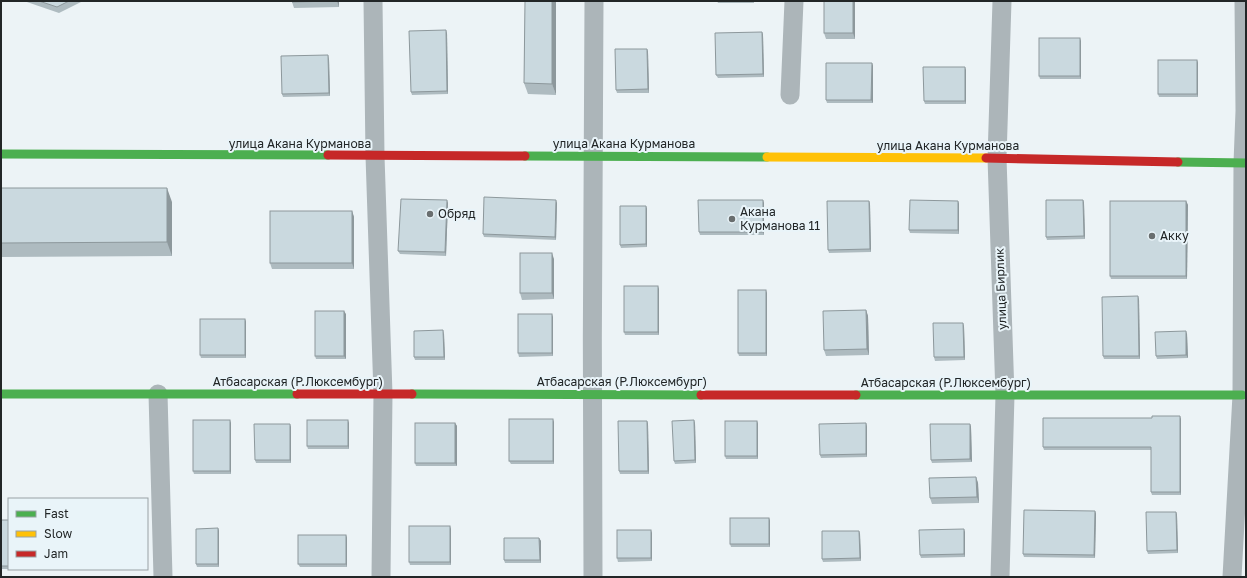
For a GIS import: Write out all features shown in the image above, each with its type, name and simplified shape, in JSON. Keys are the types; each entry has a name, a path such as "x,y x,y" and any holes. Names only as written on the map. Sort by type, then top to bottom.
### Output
{"street":[{"path":"373,1 374,156 383,394 381,577"},
{"path":"594,1 592,156 594,577"},
{"path":"790,95 794,1"},
{"name":"улица Бирлик","path":"1000,577 1005,395 997,158 1002,1"},
{"path":"1232,577 1242,395 1245,163 1244,1"},
{"name":"улица Акана Курманова","path":"1,154 997,158 1245,163"},
{"name":"Атбасарская (Р.Люксембург)","path":"1,394 1242,395"},
{"path":"158,394 162,577"}],"building":[{"path":"39,1 69,1 57,7"},
{"path":"292,1 335,1 292,2"},
{"path":"525,1 552,1 552,84 524,83"},
{"path":"824,1 853,1 853,33 824,33"},
{"path":"446,30 447,91 411,92 409,31"},
{"path":"762,32 763,74 716,75 715,33"},
{"path":"1039,38 1080,38 1080,76 1039,76"},
{"path":"615,49 647,49 648,89 616,90"},
{"path":"328,55 329,93 282,94 281,56"},
{"path":"1158,60 1197,60 1197,94 1158,94"},
{"path":"826,63 872,63 871,100 826,100"},
{"path":"923,67 965,67 965,101 924,101"},
{"path":"1,188 167,188 167,242 1,243"},
{"path":"484,197 556,200 555,237 483,234"},
{"path":"401,199 447,200 445,252 398,251"},
{"name":"Акана Курманова 11","path":"698,200 763,200 763,232 699,232"},
{"path":"910,200 958,201 958,230 909,230"},
{"path":"1046,200 1083,200 1084,236 1046,237"},
{"path":"827,201 869,201 870,249 828,250"},
{"path":"1110,201 1186,201 1186,276 1110,276"},
{"path":"620,206 646,206 646,244 620,245"},
{"path":"270,211 352,211 352,263 270,263"},
{"path":"520,253 552,253 552,293 520,293"},
{"path":"624,286 658,286 658,332 624,332"},
{"path":"738,290 766,290 766,353 738,353"},
{"path":"1138,296 1139,356 1103,356 1102,297"},
{"path":"866,310 867,349 824,350 823,311"},
{"path":"315,311 344,311 344,356 315,356"},
{"path":"518,314 552,314 552,353 518,353"},
{"path":"200,319 245,319 245,355 200,355"},
{"path":"933,323 963,323 964,357 934,357"},
{"path":"443,330 444,357 414,357 414,331"},
{"path":"1186,331 1186,355 1156,356 1155,332"},
{"path":"1152,416 1180,416 1180,492 1151,492 1151,447 1043,447 1043,418 1152,418"},
{"path":"509,419 553,419 553,461 509,461"},
{"path":"193,420 230,420 230,471 193,471"},
{"path":"307,420 348,420 348,446 307,446"},
{"path":"694,420 695,460 674,461 672,421"},
{"path":"618,421 647,421 648,471 619,471"},
{"path":"725,421 757,421 757,456 725,456"},
{"path":"415,423 455,423 455,463 415,463"},
{"path":"866,423 866,454 820,455 819,424"},
{"path":"254,424 290,424 290,460 255,460"},
{"path":"930,424 970,424 970,459 931,460"},
{"path":"976,477 977,497 930,498 929,478"},
{"path":"1024,510 1095,511 1094,555 1023,554"},
{"path":"1146,512 1176,512 1177,550 1147,551"},
{"path":"730,518 769,518 769,544 730,544"},
{"path":"1,520 8,520 8,566 1,566"},
{"path":"409,526 450,526 450,562 409,562"},
{"path":"218,528 218,564 196,564 196,529"},
{"path":"964,529 964,554 920,555 919,530"},
{"path":"617,530 651,530 651,558 617,558"},
{"path":"822,531 859,531 860,558 822,559"},
{"path":"298,535 346,535 346,564 298,564"},
{"path":"504,538 539,538 540,560 504,560"}],"traffic: fast":[{"path":"1,154 328,155"},
{"path":"525,156 767,157"},
{"path":"1178,162 1246,163"},
{"path":"1,394 297,394"},
{"path":"412,394 701,395"},
{"path":"856,395 1242,395"}],"traffic: slow":[{"path":"767,157 986,158"}],"traffic: jam":[{"path":"328,155 525,156"},
{"path":"986,158 1178,162"},
{"path":"297,394 412,394"},
{"path":"701,395 856,395"}],"place":[{"name":"Обряд","path":"430,214"},
{"name":"Акана Курманова 11","path":"732,219"},
{"name":"Акку","path":"1152,236"}]}
